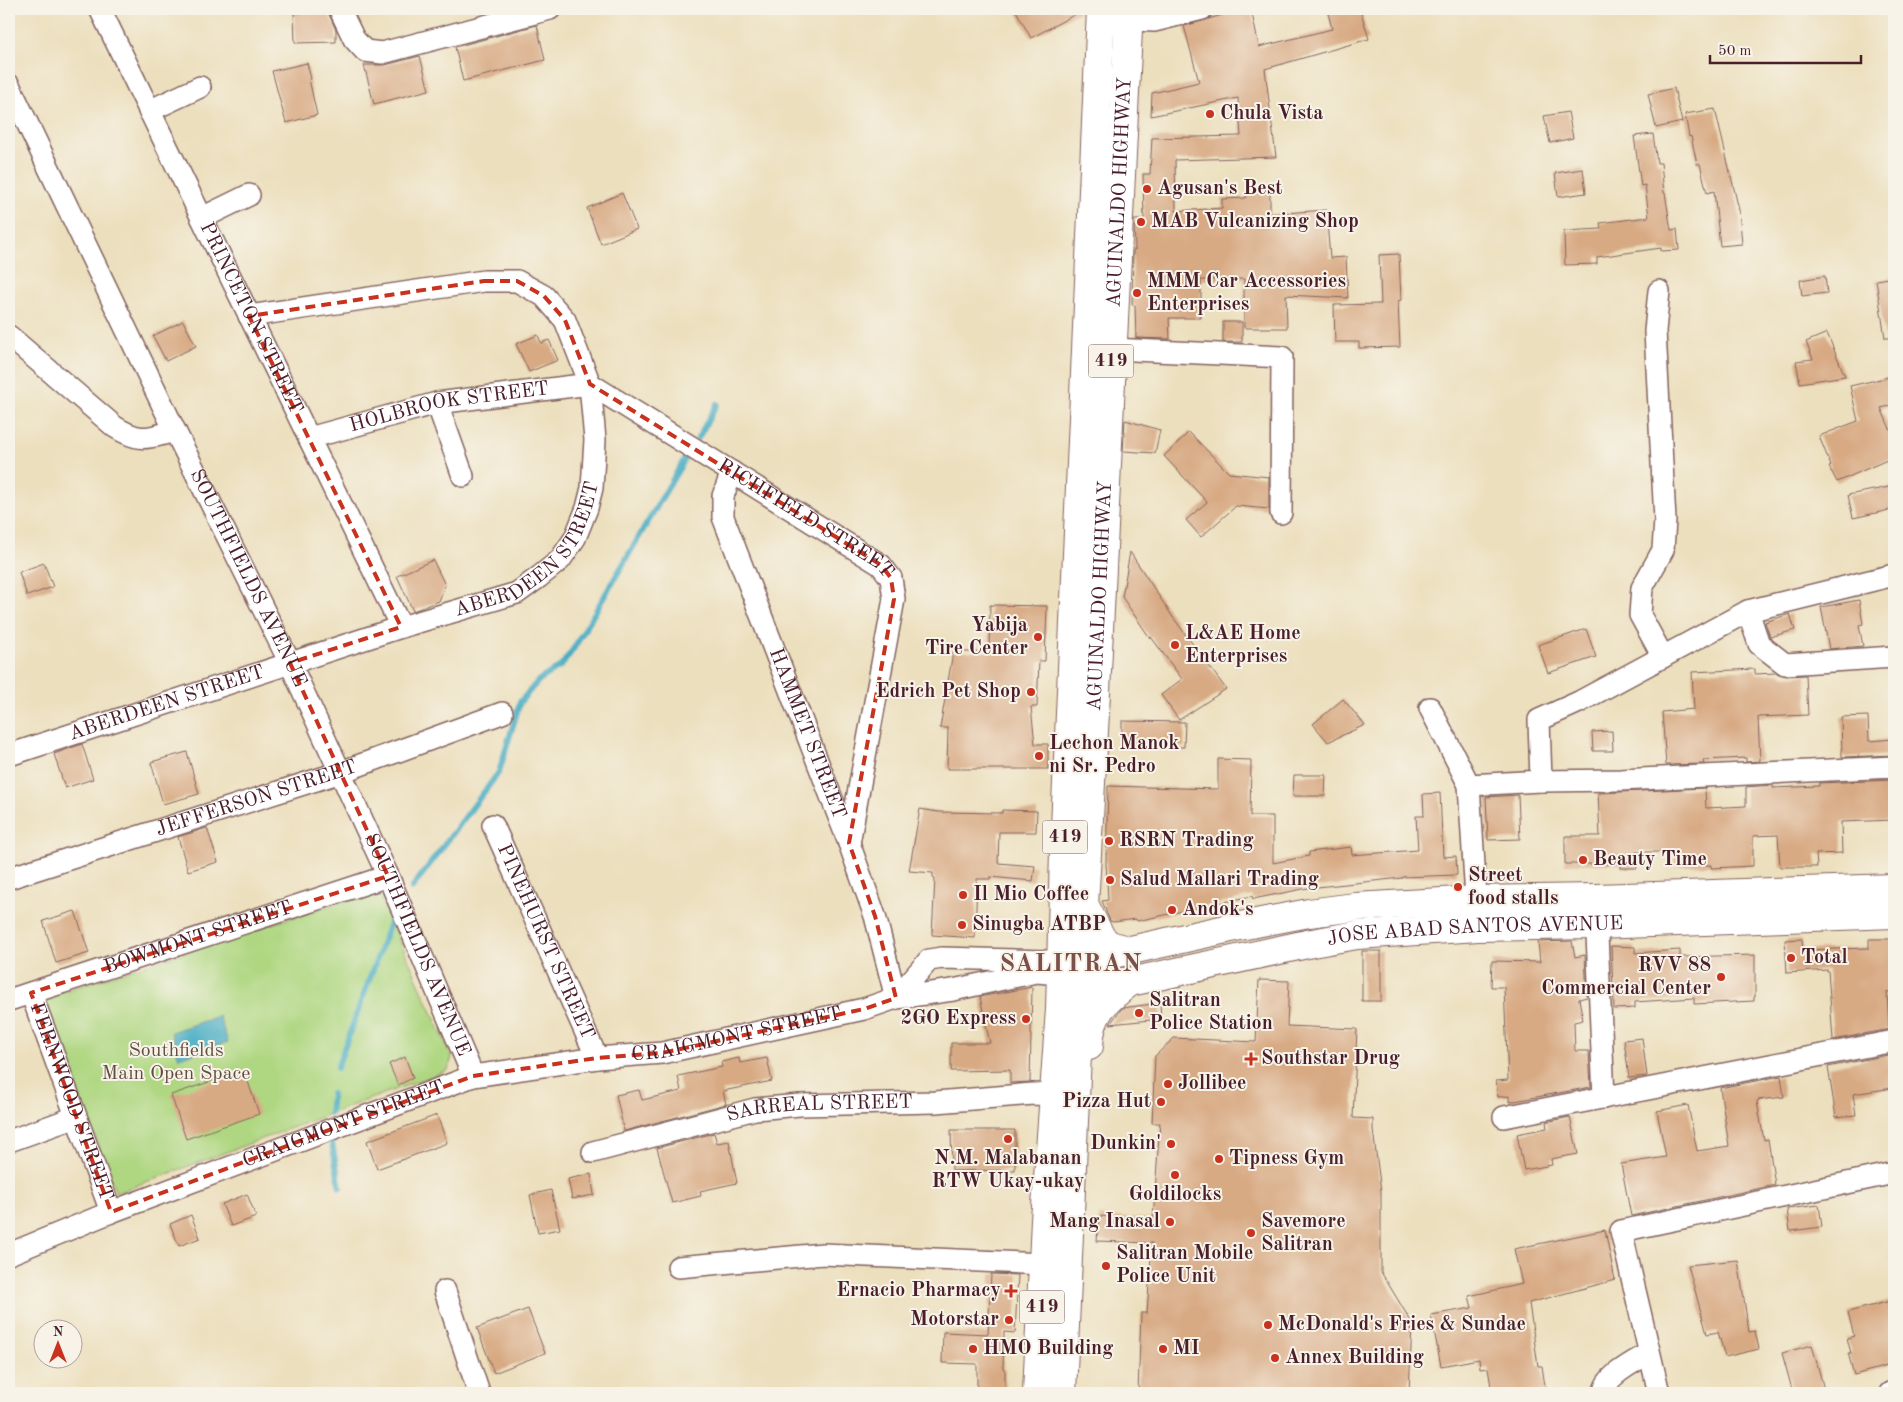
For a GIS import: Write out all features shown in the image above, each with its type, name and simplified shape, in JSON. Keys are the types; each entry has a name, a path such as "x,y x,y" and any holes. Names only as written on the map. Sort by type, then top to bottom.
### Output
{"main road":[{"name":"AGUINALDO HIGHWAY","path":"1062,1393 1073,1170 1072,970 1065,840 1099,12"},
{"name":"AGUINALDO HIGHWAY","path":"1038,1393 1053,1094 1084,905 1129,14"},
{"name":"JOSE ABAD SANTOS AVENUE","path":"1072,970 1130,951 1309,913 1355,907 1477,900 1894,888"},
{"path":"1084,905 1102,939 1110,945 1130,951"},
{"name":"JOSE ABAD SANTOS AVENUE","path":"1072,970 1092,984 1130,982 1357,935 1478,927 1596,925 1894,914"},
{"path":"1073,1170 1085,1146 1089,1038 1093,1022 1098,1010 1107,999 1130,982"}],"street":[{"name":"PRINCETON STREET","path":"100,9 402,627"},
{"path":"341,9 354,39 365,51 382,53 550,9"},
{"path":"1099,12 1129,14 1154,21 1202,9"},
{"name":"SOUTHFIELDS AVENUE","path":"9,85 175,431 290,663 341,772 388,876 472,1076"},
{"path":"149,111 200,87"},
{"path":"202,218 249,195"},
{"name":"ABERDEEN STREET","path":"9,755 290,663 516,592 539,578 560,560 575,538 587,508 592,488 595,440 590,384 566,320 544,296 516,281 484,281 250,316"},
{"path":"1658,291 1655,331 1665,520 1663,550 1642,588 1640,615 1663,657"},
{"path":"9,336 116,427 130,436 144,439 175,431"},
{"path":"1112,349 1282,357 1281,513"},
{"name":"HOLBROOK STREET","path":"309,438 437,402 590,384"},
{"name":"RICHFIELD STREET","path":"590,384 881,565 891,578 894,599 848,843"},
{"path":"437,402 463,476"},
{"name":"HAMMET STREET","path":"732,472 723,496 723,517 875,916 896,998"},
{"path":"1541,781 1538,720 1579,702 1748,611 1894,575"},
{"path":"1748,611 1759,644 1785,664 1894,657"},
{"path":"1430,708 1469,785 1478,927"},
{"name":"JEFFERSON STREET","path":"9,878 341,772 502,713"},
{"path":"1469,785 1541,781 1630,780 1894,767"},
{"name":"PINEHURST STREET","path":"493,825 597,1058"},
{"name":"BOWMONT STREET","path":"9,1000 388,876"},
{"path":"1596,898 1604,1098"},
{"path":"896,998 929,960 942,958 1072,970"},
{"name":"CRAIGMONT STREET","path":"9,1254 111,1212 472,1076 597,1058 662,1053 864,1009 896,998 953,990 1036,972 1072,970"},
{"name":"FERNWOOD STREET","path":"31,993 111,1212"},
{"path":"1504,1117 1894,1046"},
{"name":"SARREAL STREET","path":"593,1152 755,1109 800,1105 936,1102 1053,1094"},
{"path":"9,1141 76,1117"},
{"path":"1659,1393 1621,1231 1894,1173"},
{"path":"678,1267 823,1254 1044,1264"},
{"path":"445,1291 479,1393"},
{"path":"1604,1393 1604,1388 1614,1375 1649,1353"},
{"path":"1890,1393 1894,1392"}],"highlighted area":[{"path":"484,281 517,281 544,296 565,320 590,384 881,565 891,578 894,599 849,843 875,916 896,998 864,1009 662,1053 597,1058 473,1076 111,1212 31,993 388,876 290,663 401,627 249,316"}],"green space":[{"name":"Southfields Main Open Space","path":"377,890 452,1057 448,1070 116,1193 43,998"}],"water":[{"path":"219,1016 228,1042 179,1058 171,1032"}],"building":[{"path":"1015,9 1085,9 1031,38"},
{"path":"1243,9 1251,9 1259,47 1332,29 1327,9 1360,9 1369,39 1265,69 1276,157 1175,160 1176,211 1222,208 1222,199 1246,198 1246,193 1270,193 1270,214 1326,210 1330,258 1346,257 1348,298 1286,295 1287,328 1244,328 1244,279 1201,280 1201,318 1169,318 1170,339 1136,338 1135,305 1132,305 1133,250 1135,250 1134,220 1144,220 1143,174 1150,174 1152,138 1241,136 1238,98 1151,116 1152,93 1199,82 1184,26"},
{"path":"328,12 336,30 336,42 295,43 294,13"},
{"path":"537,25 545,60 463,81 455,47"},
{"path":"420,56 429,90 374,104 364,65 385,65"},
{"path":"307,63 317,115 286,123 272,71"},
{"path":"1674,88 1682,122 1656,128 1648,94"},
{"path":"1715,109 1739,210 1742,244 1720,246 1714,191 1707,193 1700,164 1697,164 1691,136 1689,137 1685,114"},
{"path":"1568,112 1573,138 1550,143 1544,116"},
{"path":"1653,134 1657,163 1661,163 1671,230 1677,229 1679,250 1661,251 1661,248 1597,257 1597,264 1565,265 1564,231 1601,229 1600,223 1649,217 1645,185 1641,186 1634,136"},
{"path":"1583,169 1586,193 1558,197 1555,173"},
{"path":"622,193 637,229 601,244 587,208"},
{"path":"1399,254 1401,300 1398,301 1400,347 1359,348 1359,342 1335,342 1334,305 1381,304 1379,255"},
{"path":"1825,276 1827,293 1802,296 1800,280"},
{"path":"1894,277 1894,338 1885,338 1876,280"},
{"path":"183,321 196,346 166,361 153,336"},
{"path":"1223,322 1242,322 1242,342 1223,342"},
{"path":"1827,333 1845,376 1800,383 1796,361 1813,359 1806,342"},
{"path":"538,335 541,343 549,340 558,360 529,372 516,344"},
{"path":"1889,377 1894,405 1881,408 1894,438 1894,457 1837,482 1829,467 1831,466 1819,436 1858,421 1850,386"},
{"path":"1125,420 1160,430 1155,453 1123,451"},
{"path":"1189,432 1229,473 1269,477 1269,509 1236,506 1201,537 1186,520 1207,502 1164,456"},
{"path":"1894,486 1894,509 1853,518 1848,495"},
{"path":"1130,552 1172,616 1226,689 1179,720 1161,695 1182,679 1150,638 1122,597"},
{"path":"433,560 445,585 439,601 413,611 397,576"},
{"path":"44,563 53,587 27,596 19,572"},
{"path":"1859,600 1863,624 1859,625 1863,646 1829,649 1821,607"},
{"path":"990,605 1047,606 1045,661 1039,661 1037,707 1031,707 1035,744 1048,744 1048,769 947,769 948,728 940,728 953,652 989,652"},
{"path":"1790,614 1795,630 1770,637 1765,622"},
{"path":"1586,629 1596,657 1548,673 1538,645"},
{"path":"1755,669 1755,674 1806,675 1808,715 1758,717 1760,761 1746,762 1746,758 1703,760 1704,764 1666,765 1662,712 1694,709 1692,672"},
{"path":"1343,699 1365,725 1328,742 1313,724"},
{"path":"1868,716 1869,741 1894,739 1894,755 1842,757 1841,717"},
{"path":"1122,721 1185,722 1184,747 1122,746"},
{"path":"1612,731 1613,751 1593,751 1592,732"},
{"path":"82,744 93,779 65,788 54,754"},
{"path":"187,752 199,794 163,804 151,762"},
{"path":"1218,759 1251,760 1250,816 1273,816 1273,863 1309,856 1309,852 1351,847 1352,855 1418,850 1416,816 1424,816 1423,794 1440,793 1443,857 1456,856 1457,875 1402,877 1308,888 1253,899 1252,896 1137,921 1136,919 1110,921 1102,901 1108,900 1106,864 1108,786 1218,789"},
{"path":"1294,775 1326,775 1325,796 1293,796"},
{"path":"1894,780 1894,820 1841,822 1842,853 1816,854 1817,867 1780,867 1778,835 1753,836 1753,866 1711,868 1711,865 1675,866 1675,852 1636,852 1637,868 1621,868 1621,864 1565,864 1565,836 1600,836 1598,793 1705,788 1706,808 1746,806 1746,787 1773,785 1773,788 1819,786 1819,783"},
{"path":"1518,795 1520,839 1488,840 1486,797"},
{"path":"920,809 938,812 1002,813 1002,810 1037,811 1036,832 999,832 998,863 1035,866 1033,881 990,877 990,879 977,879 975,938 932,935 935,878 933,873 909,871"},
{"path":"207,828 218,862 188,871 178,837"},
{"path":"75,911 89,953 56,963 43,921"},
{"path":"1802,939 1803,950 1869,948 1869,939 1894,939 1894,991 1887,992 1889,1029 1833,1040 1828,970 1787,973 1785,940"},
{"path":"1572,941 1575,957 1585,955 1587,997 1579,999 1583,1020 1574,1022 1575,1051 1589,1051 1591,1087 1509,1102 1509,1096 1498,1097 1496,1081 1508,1080 1504,987 1491,987 1492,961 1540,962 1538,942"},
{"path":"1611,946 1635,947 1635,953 1680,950 1680,957 1755,955 1754,1001 1694,1004 1694,998 1635,1002 1635,1008 1614,1009"},
{"path":"1362,951 1381,951 1381,1001 1362,1001"},
{"path":"1259,980 1289,981 1287,1026 1357,1029 1353,1118 1373,1119 1381,1191 1381,1272 1412,1323 1409,1393 1138,1393 1141,1313 1147,1313 1152,1243 1097,1241 1099,1216 1153,1219 1160,1123 1152,1123 1155,1056 1174,1038 1256,1042"},
{"path":"1032,987 1030,1082 1010,1083 1010,1070 951,1071 951,1043 990,1043 980,997"},
{"name":"Salitran Police Station","path":"1160,1003 1161,1019 1110,1024 1122,1008"},
{"path":"1642,1038 1647,1076 1629,1078 1624,1040"},
{"path":"1888,1055 1893,1088 1853,1094 1856,1115 1836,1117 1828,1067"},
{"path":"405,1057 413,1078 398,1085 389,1064"},
{"path":"739,1058 740,1063 767,1058 772,1081 723,1091 726,1104 624,1131 616,1095 639,1090 642,1100 681,1091 678,1076 722,1067 721,1062"},
{"path":"244,1070 259,1114 186,1139 171,1095"},
{"path":"1781,1076 1784,1097 1758,1100 1757,1102 1764,1140 1768,1139 1775,1185 1631,1216 1621,1164 1666,1157 1657,1111 1688,1105 1697,1151 1729,1146 1720,1088"},
{"path":"437,1115 447,1143 377,1169 367,1141"},
{"path":"1570,1117 1578,1154 1551,1159 1552,1165 1524,1170 1517,1134 1547,1128 1546,1122"},
{"path":"951,1130 1015,1130 1015,1170 952,1171"},
{"path":"714,1133 717,1143 729,1141 737,1183 700,1191 701,1196 672,1203 657,1148"},
{"path":"591,1174 594,1195 572,1199 568,1179"},
{"path":"551,1190 560,1229 538,1233 530,1195"},
{"path":"247,1194 256,1217 231,1226 222,1204"},
{"path":"1819,1205 1822,1227 1790,1231 1787,1209"},
{"path":"191,1215 200,1238 179,1246 170,1224"},
{"path":"1605,1230 1615,1280 1529,1303 1538,1366 1542,1366 1546,1393 1492,1393 1488,1368 1480,1369 1479,1359 1441,1366 1431,1315 1472,1308 1469,1296 1522,1284 1514,1249"},
{"path":"1738,1260 1749,1332 1755,1331 1759,1349 1725,1357 1718,1332 1707,1334 1688,1265"},
{"path":"991,1274 1018,1275 1015,1333 1004,1332 1003,1369 1005,1369 1005,1393 977,1393 977,1364 942,1363 943,1332 988,1334"},
{"path":"1894,1300 1894,1364 1854,1375 1848,1353 1851,1353 1847,1338 1854,1336 1848,1312"},
{"path":"528,1309 545,1353 494,1373 477,1328"},
{"path":"1812,1345 1825,1393 1793,1393 1782,1353"}],"waterway":[{"path":"698,438 717,404"},
{"path":"412,888 499,772 520,702 539,680 561,666 574,648 684,460"},
{"path":"337,1068 391,920"},
{"path":"330,1113 332,1094"},
{"path":"332,1143 340,1187"}],"place":[{"name":"Chula Vista","path":"1210,114"},
{"name":"Agusan's Best","path":"1147,189"},
{"name":"MAB Vulcanizing Shop","path":"1141,222"},
{"name":"MMM Car Accessories Enterprises","path":"1137,293"},
{"name":"Yabija Tire Center","path":"1038,637"},
{"name":"L&AE Home Enterprises","path":"1175,645"},
{"name":"Edrich Pet Shop","path":"1031,692"},
{"name":"Lechon Manok ni Sr. Pedro","path":"1039,756"},
{"name":"RSRN Trading","path":"1109,841"},
{"name":"Beauty Time","path":"1583,860"},
{"name":"Salud Mallari Trading","path":"1110,880"},
{"name":"Street food stalls","path":"1458,887"},
{"name":"Il Mio Coffee","path":"963,895"},
{"name":"Andok's","path":"1172,910"},
{"name":"Sinugba ATBP","path":"962,925"},
{"name":"Total","path":"1791,958"},
{"name":"RVV 88 Commercial Center","path":"1721,977"},
{"name":"Salitran Police Station","path":"1139,1013"},
{"name":"2GO Express","path":"1026,1019"},
{"name":"Southstar Drug","path":"1251,1059"},
{"name":"Jollibee","path":"1168,1084"},
{"name":"Pizza Hut","path":"1161,1102"},
{"name":"N.M. Malabanan RTW Ukay-ukay","path":"1008,1139"},
{"name":"Dunkin'","path":"1171,1144"},
{"name":"Tipness Gym","path":"1219,1159"},
{"name":"Goldilocks","path":"1175,1175"},
{"name":"Mang Inasal","path":"1170,1222"},
{"name":"Savemore Salitran","path":"1251,1233"},
{"name":"Salitran Mobile Police Unit","path":"1106,1266"},
{"name":"Ernacio Pharmacy","path":"1011,1291"},
{"name":"Motorstar","path":"1009,1320"},
{"name":"McDonald's Fries & Sundae","path":"1268,1325"},
{"name":"HMO Building","path":"973,1349"},
{"name":"MI","path":"1163,1349"},
{"name":"Annex Building","path":"1275,1358"}],"district":[{"name":"SALITRAN","path":"1071,964"}]}
